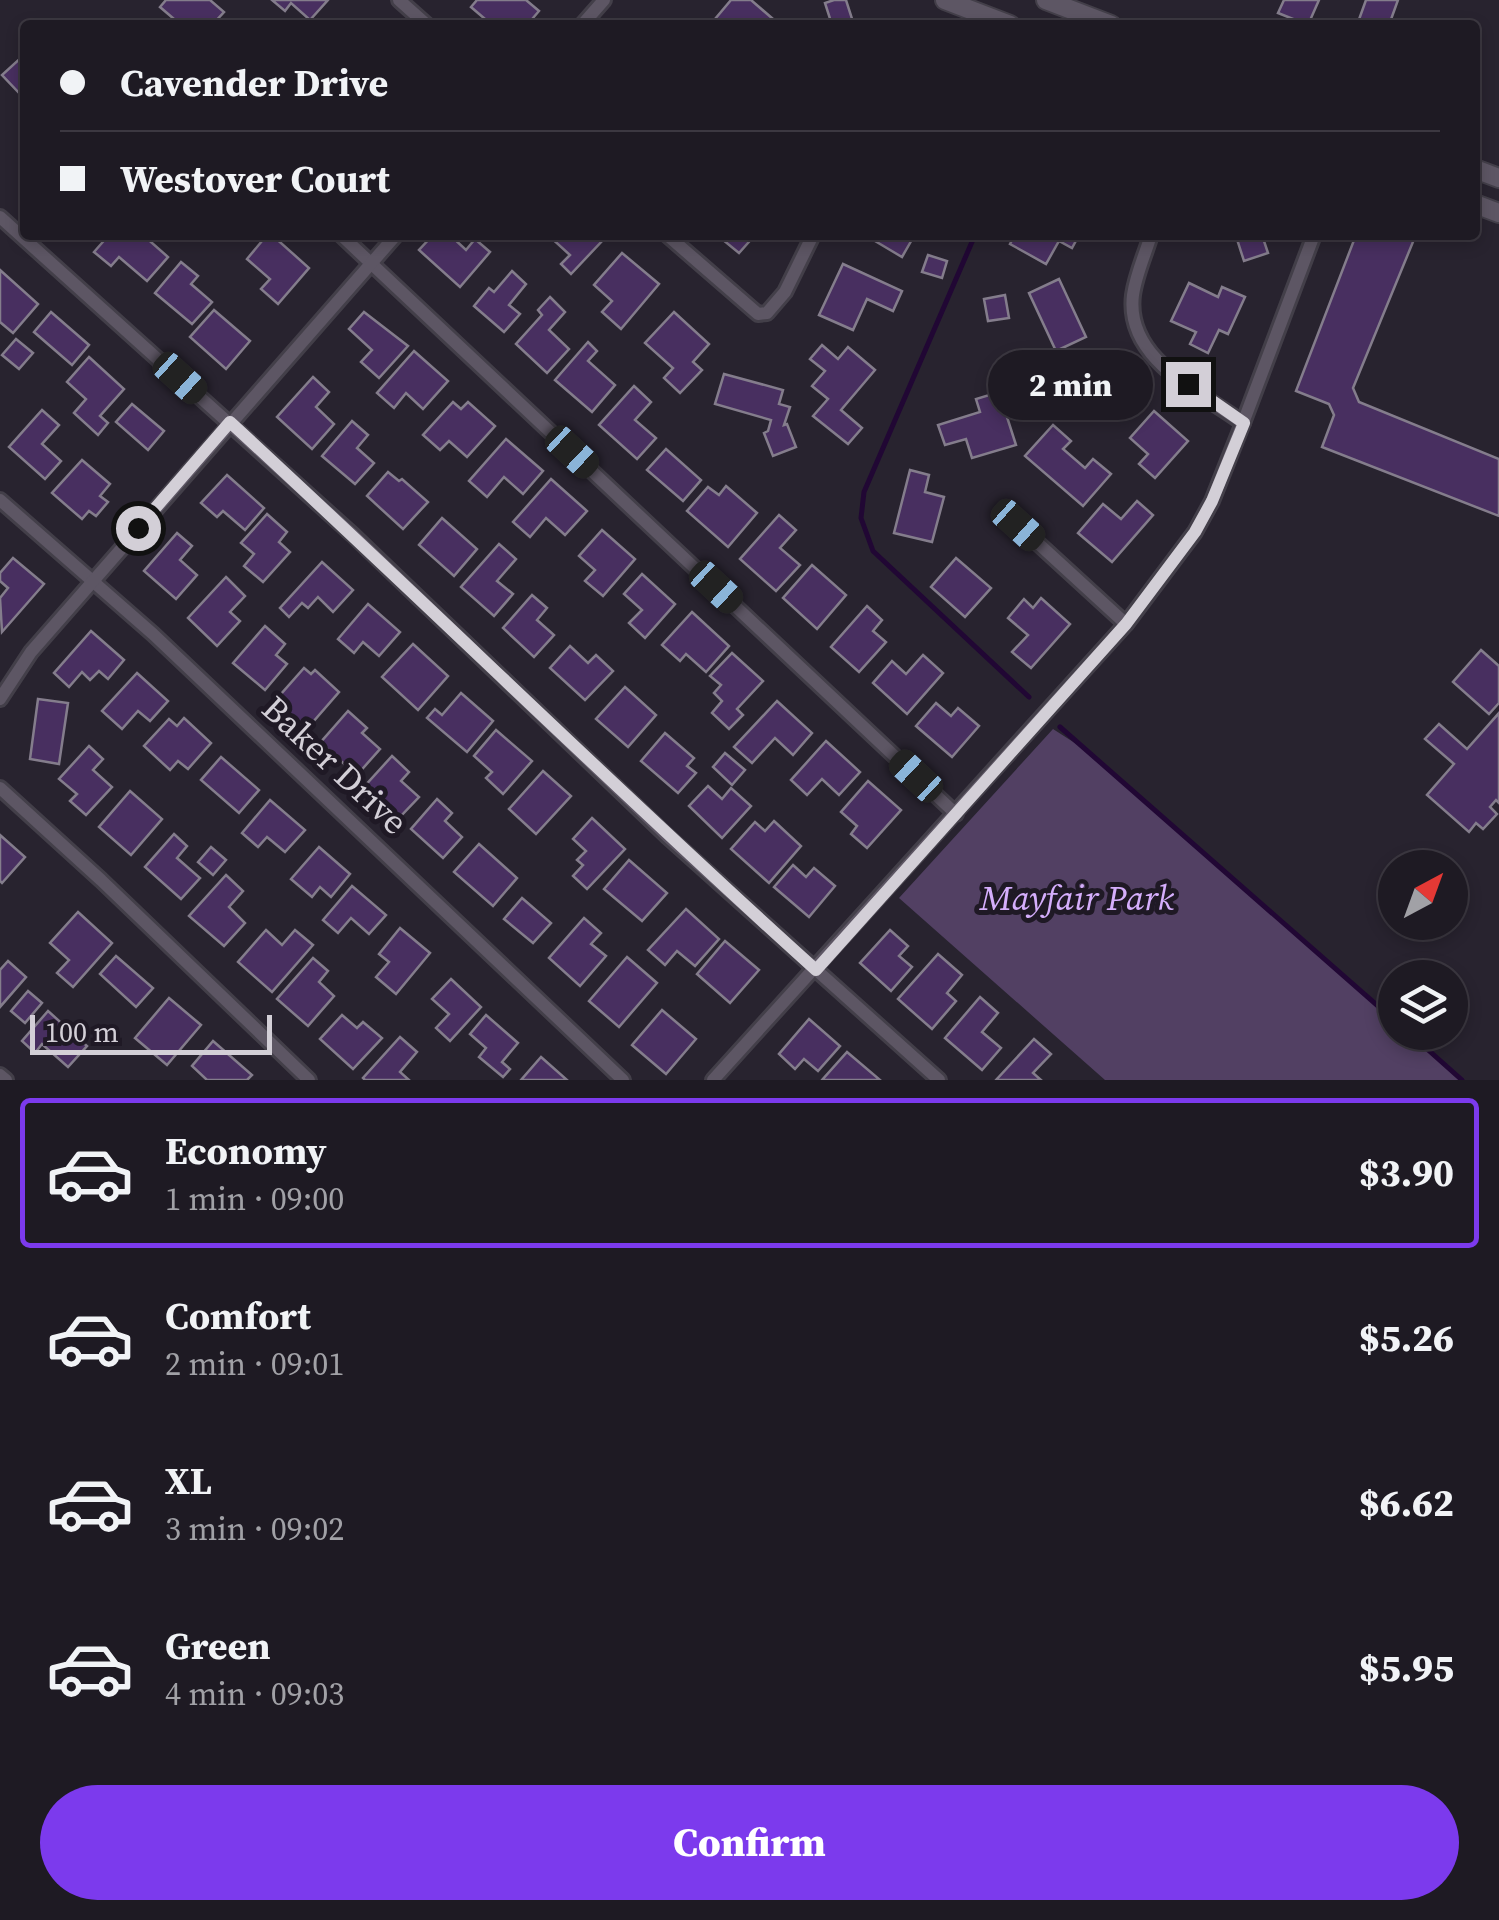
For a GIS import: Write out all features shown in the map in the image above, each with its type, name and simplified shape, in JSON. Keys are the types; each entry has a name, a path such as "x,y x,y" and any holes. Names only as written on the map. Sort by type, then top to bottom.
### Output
{"main road":[{"path":"945,0 997,20"},
{"path":"1046,0 1098,20"}],"street":[{"path":"399,0 421,20"},
{"path":"586,20 604,0"},
{"path":"0,217 20,235"},
{"path":"26,240 353,535 667,836 939,1080"},
{"path":"347,240 956,814"},
{"path":"0,698 30,652 392,240"},
{"path":"673,240 758,314 767,313 785,292 811,240"},
{"path":"1150,240 1132,299 1134,327 1145,348 1161,364 1244,423"},
{"path":"713,1080 1126,624 1195,532 1244,423 1312,240"},
{"name":"Baker Drive","path":"0,500 152,634 622,1080"},
{"path":"1018,525 1126,624"},
{"path":"0,788 102,880 309,1080"},
{"path":"0,1075 6,1080"}],"green space":[{"name":"Mayfair Park","path":"1053,729 1092,754 1378,1008 1378,1050 1426,1050 1460,1080 1105,1080 899,898"}],"building":[{"path":"166,0 210,0 224,12 217,20 175,20 160,7"},
{"path":"272,0 328,0 310,20 291,3 285,11"},
{"path":"477,0 526,0 539,11 531,20 486,20 471,7"},
{"path":"731,0 751,0 773,19 772,20 714,20"},
{"path":"846,0 852,20 830,20 825,3"},
{"path":"1284,0 1319,0 1310,20 1296,20 1278,13"},
{"path":"1366,0 1398,0 1391,20 1359,20"},
{"path":"20,59 20,94 2,75"},
{"path":"105,240 149,240 168,257 147,281 119,257 111,266 94,252"},
{"path":"263,240 278,240 309,268 278,304 261,289 270,279 247,259"},
{"path":"428,240 455,240 466,250 476,240 490,252 460,287 419,250"},
{"path":"554,240 603,240 571,274 561,264 570,255"},
{"path":"723,240 751,240 739,253"},
{"path":"873,240 912,240 902,257"},
{"path":"1012,240 1076,240 1072,248 1059,241 1046,264 1010,244"},
{"path":"1237,240 1264,240 1268,253 1244,261"},
{"path":"1354,240 1414,240 1353,388 1359,402 1499,459 1499,516 1322,447 1334,415 1329,404 1296,391"},
{"path":"622,253 659,284 621,329 602,312 612,301 594,285"},
{"path":"928,255 947,261 942,278 922,272"},
{"path":"181,262 198,276 191,284 212,302 192,324 155,293"},
{"path":"843,264 902,291 893,311 867,299 853,330 819,315"},
{"path":"0,270 38,304 13,333 0,322"},
{"path":"512,271 526,284 509,305 520,314 504,332 474,306 489,288 494,292"},
{"path":"1059,279 1086,337 1056,351 1029,293"},
{"path":"1189,283 1218,297 1222,287 1245,297 1228,334 1219,330 1208,353 1190,344 1196,332 1171,321"},
{"path":"1005,295 1009,318 988,321 984,299"},
{"path":"550,297 565,312 549,330 569,349 547,373 516,344 542,315 538,310"},
{"path":"214,310 250,341 226,369 190,337"},
{"path":"51,312 89,345 72,365 34,332"},
{"path":"364,312 408,346 379,378 361,362 372,350 349,329"},
{"path":"674,312 709,344 693,362 702,370 680,393 664,378 673,368 645,343"},
{"path":"16,339 33,353 19,369 2,355"},
{"path":"588,342 597,351 588,361 615,385 592,412 555,380"},
{"path":"822,345 838,359 848,347 875,370 841,410 862,428 848,444 813,416 828,399 812,386 825,371 810,359"},
{"path":"414,351 448,381 423,409 406,393 394,408 377,393"},
{"path":"1093,356 1130,389 1103,418 1066,385"},
{"path":"89,357 124,389 100,416 108,423 98,435 74,413 86,399 67,382"},
{"path":"724,374 783,390 779,404 790,407 784,425 787,424 796,447 773,456 764,433 771,420 715,404"},
{"path":"313,377 329,392 316,407 334,424 312,449 277,417"},
{"path":"634,386 651,402 635,420 656,438 637,459 599,425"},
{"path":"999,392 1016,445 972,458 966,439 945,445 938,425 980,412 976,399"},
{"path":"453,402 461,409 468,402 495,426 467,457 449,441 440,450 423,435"},
{"path":"132,404 164,431 148,450 116,422"},
{"path":"42,410 59,425 42,444 61,461 45,479 9,447"},
{"path":"1154,411 1188,441 1155,478 1139,464 1148,454 1130,438"},
{"path":"352,421 368,435 357,448 374,463 355,484 322,456"},
{"path":"1053,425 1071,441 1063,449 1085,468 1093,459 1111,474 1083,506 1025,456"},
{"path":"506,439 543,471 523,494 504,477 487,497 469,481"},
{"path":"666,449 701,480 683,501 647,470"},
{"path":"82,460 110,484 100,496 108,502 96,516 89,511 82,519 52,493"},
{"path":"910,470 929,475 925,492 944,497 932,542 894,533"},
{"path":"388,472 428,502 403,529 367,496"},
{"path":"227,475 264,508 245,530 223,511 217,517 201,503"},
{"path":"551,479 587,511 565,535 546,518 530,537 513,522"},
{"path":"726,486 757,513 728,547 687,511 708,487 719,495"},
{"path":"1137,501 1153,515 1112,562 1078,533 1103,504 1121,519"},
{"path":"267,514 287,532 279,542 290,552 263,582 244,566 254,554 241,543"},
{"path":"779,515 796,530 780,548 800,565 776,591 740,559"},
{"path":"442,518 477,549 454,576 419,545"},
{"path":"602,530 635,559 603,596 585,581 595,570 579,556"},
{"path":"177,533 192,546 180,560 197,575 176,599 144,571"},
{"path":"499,544 516,559 497,581 513,594 494,616 461,587"},
{"path":"13,558 44,584 2,632 0,598 8,588 0,581 0,573"},
{"path":"956,558 991,588 965,617 931,587"},
{"path":"322,562 353,590 333,612 318,597 308,608 302,603 289,617 280,608"},
{"path":"812,565 846,595 817,629 783,598"},
{"path":"642,574 675,604 645,638 629,623 642,610 624,594"},
{"path":"226,577 245,596 230,612 240,621 217,646 188,618"},
{"path":"532,595 547,608 537,620 554,635 534,657 503,628"},
{"path":"1041,598 1070,624 1031,668 1012,652 1028,635 1008,618 1024,599 1033,608"},
{"path":"368,604 400,632 379,656 363,642 354,653 338,639"},
{"path":"867,606 882,620 873,631 886,642 859,672 831,647"},
{"path":"692,612 729,646 706,672 686,654 680,661 662,645"},
{"path":"265,626 285,644 276,655 287,664 265,690 233,663"},
{"path":"91,631 124,660 108,679 99,671 90,680 82,672 69,687 54,673"},
{"path":"413,644 448,676 418,710 382,677"},
{"path":"570,646 588,663 596,655 613,671 585,700 550,668"},
{"path":"1481,650 1499,666 1499,703 1489,714 1453,682"},
{"path":"732,653 763,681 737,709 743,715 729,729 712,713 722,701 714,693 721,685 710,676"},
{"path":"923,655 943,673 907,714 873,683 892,661 906,674"},
{"path":"304,668 311,674 315,670 339,692 306,730 274,702"},
{"path":"137,673 168,701 150,721 138,711 122,729 102,711"},
{"path":"625,687 656,715 628,747 596,719"},
{"path":"461,693 493,721 467,752 427,718 435,709 442,715"},
{"path":"38,699 68,703 59,764 30,759"},
{"path":"777,701 812,733 793,755 775,738 752,763 734,747"},
{"path":"936,703 951,716 958,708 979,726 952,757 916,726"},
{"path":"348,711 367,728 362,733 380,749 357,775 320,743"},
{"path":"1499,713 1499,803 1496,800 1490,807 1497,814 1483,829 1476,823 1469,832 1427,795 1454,764 1425,739 1439,724 1467,749"},
{"path":"184,718 211,743 188,769 178,761 170,770 144,746 169,719 177,726"},
{"path":"496,730 532,761 503,794 486,778 492,772 474,756"},
{"path":"665,733 694,758 687,766 696,773 678,793 641,761"},
{"path":"826,741 860,772 839,795 822,779 807,795 791,780"},
{"path":"89,746 103,759 93,770 112,787 86,815 70,801 77,794 59,779"},
{"path":"725,753 745,770 732,785 713,767"},
{"path":"392,756 409,772 401,781 419,797 398,819 363,788"},
{"path":"221,757 259,790 239,813 201,780"},
{"path":"543,771 571,796 536,834 509,809"},
{"path":"868,781 901,810 867,848 851,834 857,826 841,812"},
{"path":"708,786 722,799 731,788 751,806 722,838 689,806"},
{"path":"130,791 162,819 131,855 99,827"},
{"path":"437,799 452,813 445,821 462,837 443,858 411,829"},
{"path":"270,800 305,830 285,852 267,837 258,847 242,833"},
{"path":"592,818 625,849 587,889 573,876 583,865 577,860 586,851 573,839"},
{"path":"774,821 801,846 769,883 731,849 755,822 765,831"},
{"path":"174,834 187,846 177,858 200,878 181,899 145,867"},
{"path":"0,835 25,857 2,883 0,881"},
{"path":"479,844 517,878 493,906 454,872"},
{"path":"211,847 226,860 213,875 198,862"},
{"path":"319,847 350,874 331,897 320,887 312,897 291,879"},
{"path":"629,860 667,893 642,921 604,889"},
{"path":"793,865 806,877 814,868 835,886 809,917 774,887"},
{"path":"226,875 243,891 229,907 245,923 224,946 189,916"},
{"path":"352,886 386,915 369,934 351,918 338,933 323,920"},
{"path":"522,898 551,923 533,943 504,919"},
{"path":"686,909 719,939 695,966 677,951 665,965 648,950"},
{"path":"78,912 112,943 73,987 57,973 69,960 50,943"},
{"path":"584,918 601,933 591,944 606,956 580,986 549,958"},
{"path":"400,928 430,953 396,994 376,977 389,962 379,954"},
{"path":"266,930 282,945 295,930 313,945 272,992 238,962"},
{"path":"890,930 908,946 899,956 912,967 891,991 860,963"},
{"path":"725,941 759,970 730,1003 697,974"},
{"path":"938,954 962,975 947,993 956,1001 932,1029 898,999"},
{"path":"116,956 153,988 136,1007 100,974"},
{"path":"627,957 657,983 619,1027 589,1001"},
{"path":"313,958 328,971 319,982 334,996 308,1026 277,999"},
{"path":"8,961 26,977 0,1007 0,970"},
{"path":"451,979 481,1007 450,1041 436,1028 449,1014 432,999"},
{"path":"28,991 42,1003 25,1023 11,1011"},
{"path":"980,997 998,1013 982,1032 1001,1048 982,1070 945,1038"},
{"path":"169,998 201,1025 167,1065 135,1038"},
{"path":"662,1010 696,1039 666,1074 632,1045"},
{"path":"48,1011 87,1046 68,1067 42,1044 35,1053 22,1041"},
{"path":"342,1015 357,1028 363,1022 382,1038 353,1069 320,1039"},
{"path":"486,1015 518,1043 502,1062 510,1069 503,1077 479,1057 486,1048 470,1034"},
{"path":"809,1019 840,1046 818,1071 804,1059 795,1069 779,1054"},
{"path":"400,1037 417,1052 400,1072 409,1080 365,1080 363,1078"},
{"path":"1034,1039 1051,1054 1033,1073 1041,1080 996,1080"},
{"path":"213,1041 252,1075 247,1080 207,1080 192,1066"},
{"path":"847,1052 880,1080 822,1080"},
{"path":"541,1057 567,1080 521,1080"}],"waterway":[{"path":"973,240 864,492 861,518 873,551 1029,697"},
{"path":"1060,727 1378,1006"},
{"path":"1428,1050 1462,1080"}],"route":[{"path":"138,528 230,422 667,836 816,970 1126,624 1195,532 1244,423 1188,384"}]}
